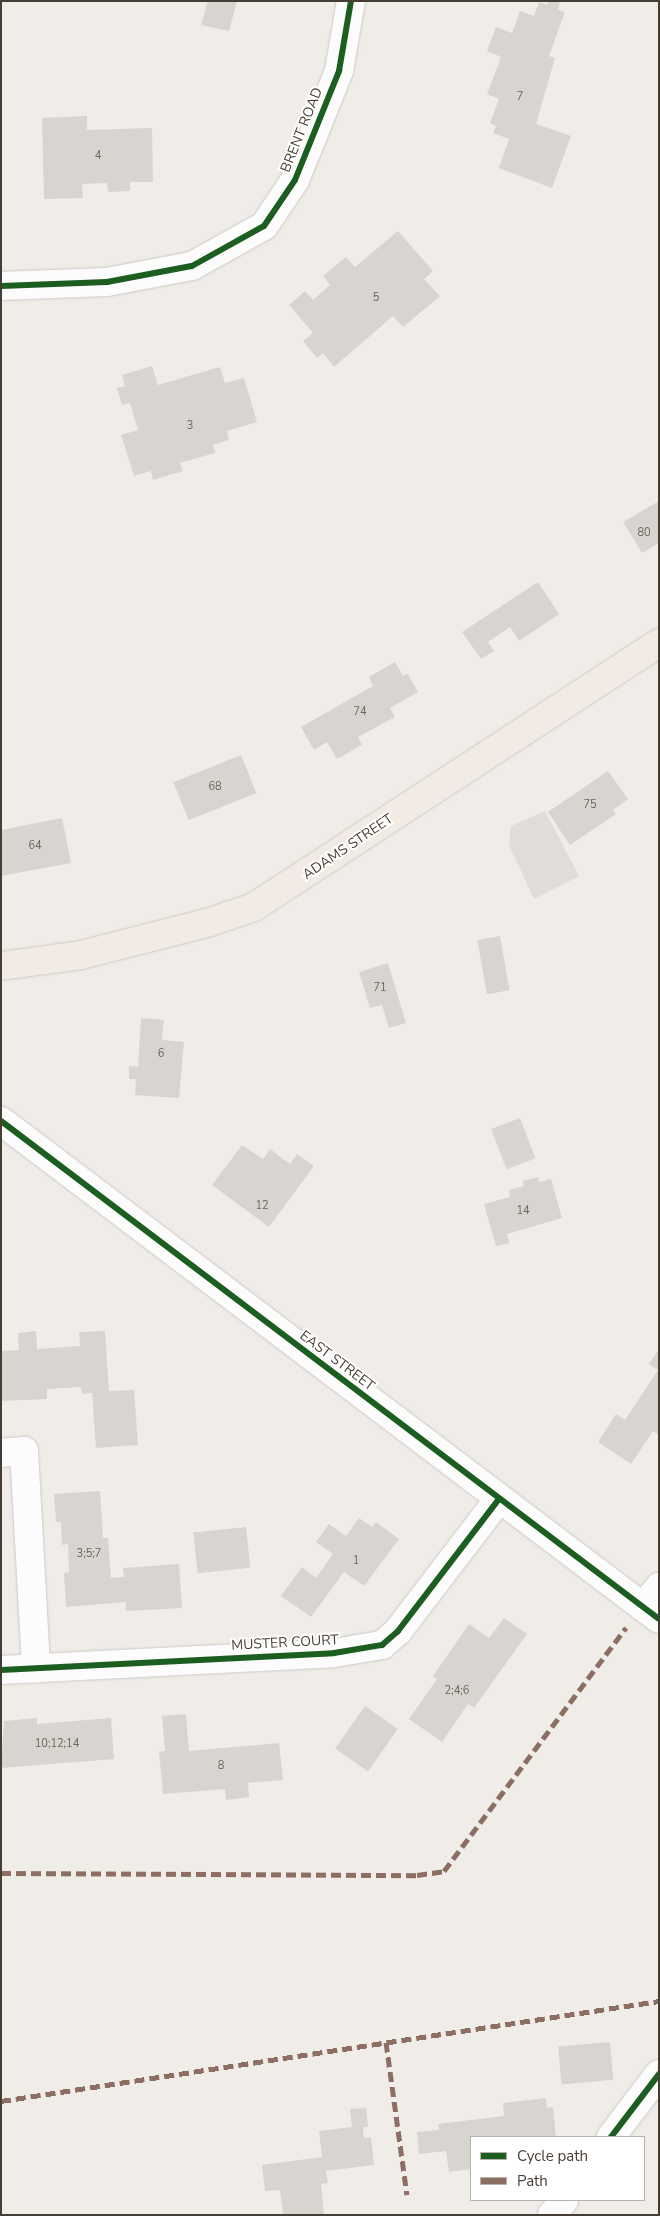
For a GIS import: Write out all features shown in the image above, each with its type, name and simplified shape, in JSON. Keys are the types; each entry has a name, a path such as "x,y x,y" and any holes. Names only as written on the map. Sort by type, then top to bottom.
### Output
{"main road":[{"name":"ADAMS STREET","path":"1,966 81,955 210,922 254,907 659,643"}],"street":[{"name":"BRENT ROAD","path":"1,286 107,282 192,266 264,226 296,180 339,71 350,1"},
{"name":"EAST STREET","path":"1,1121 499,1499 654,1605"},
{"path":"1,1453 24,1451 36,1668"},
{"name":"MUSTER COURT","path":"1,1670 325,1654 382,1645 398,1631 499,1499"},
{"path":"612,2136 659,2074"},
{"path":"552,2215 563,2201"}],"shaded area":[{"path":"545,811 579,876 534,899 509,845 511,826"}],"building":[{"path":"208,1 237,1 229,31 201,25"},
{"path":"548,1 560,2 558,10 565,12 549,56 555,58 536,124 571,136 552,188 499,168 509,139 493,133 496,126 490,123 499,99 487,94 501,57 487,51 496,27 512,33 520,11 534,16 539,2 547,5"},
{"path":"87,116 87,130 152,128 153,182 130,182 130,191 108,192 107,183 82,184 83,198 44,199 42,118"},
{"path":"398,231 433,271 424,279 440,296 403,327 393,316 334,367 323,353 317,358 303,341 313,333 289,305 305,291 313,300 330,285 323,276 346,257 355,267"},
{"path":"152,366 158,385 220,367 225,383 244,378 257,422 227,431 229,440 213,445 215,453 180,463 183,471 153,480 151,471 134,476 121,435 138,430 130,403 122,405 117,388 125,386 122,375"},
{"path":"659,501 659,543 642,553 623,522"},
{"path":"538,582 559,614 519,641 510,627 488,642 494,651 481,659 462,632"},
{"path":"395,662 403,676 408,674 418,692 390,708 395,717 358,737 362,745 337,759 327,742 314,750 301,727 373,686 369,677"},
{"path":"241,755 256,793 189,820 173,782"},
{"path":"608,771 628,799 613,810 616,814 570,845 548,812"},
{"path":"62,818 71,863 1,876 1,830"},
{"path":"500,936 510,990 487,994 477,940"},
{"path":"388,963 406,1023 389,1028 382,1005 370,1008 359,972"},
{"path":"141,1018 164,1020 162,1040 184,1042 179,1098 135,1095 136,1079 129,1079 129,1066 138,1067"},
{"path":"520,1118 535,1158 506,1169 491,1129"},
{"path":"242,1145 263,1159 270,1149 290,1164 297,1154 314,1166 269,1227 212,1185"},
{"path":"538,1177 539,1182 551,1179 562,1218 507,1234 509,1243 496,1246 484,1204 510,1197 509,1190 524,1186 523,1181"},
{"path":"36,1331 37,1349 80,1346 79,1332 105,1331 109,1391 134,1390 138,1445 96,1448 92,1393 82,1394 81,1387 47,1389 47,1399 1,1401 1,1351 19,1350 18,1333"},
{"path":"659,1349 659,1435 653,1431 631,1464 598,1442 616,1414 625,1420 658,1370 649,1364"},
{"path":"100,1491 103,1538 108,1538 111,1578 124,1577 123,1568 179,1564 182,1608 126,1611 126,1602 66,1607 64,1573 69,1572 68,1544 62,1545 61,1522 56,1522 54,1494"},
{"path":"359,1518 372,1527 376,1522 399,1539 364,1586 344,1572 311,1617 281,1596 302,1567 316,1578 333,1554 316,1542 329,1524 346,1536"},
{"path":"246,1527 250,1568 198,1573 193,1533"},
{"path":"504,1618 527,1634 474,1708 468,1704 442,1742 409,1719 437,1679 433,1676 469,1624 489,1638"},
{"path":"365,1706 398,1729 368,1772 335,1749"},
{"path":"186,1714 189,1751 279,1743 283,1780 248,1783 249,1797 226,1800 225,1789 163,1794 159,1752 165,1751 162,1716"},
{"path":"37,1718 37,1724 111,1718 114,1759 1,1768 4,1721"},
{"path":"610,2042 613,2080 562,2084 558,2047"},
{"path":"546,2098 547,2108 553,2107 556,2136 470,2136 470,2169 449,2172 446,2151 419,2154 417,2132 439,2130 438,2124 504,2116 503,2103"},
{"path":"366,2108 368,2127 363,2127 364,2138 371,2137 374,2165 326,2171 328,2183 321,2184 324,2215 283,2215 280,2190 265,2191 262,2165 322,2157 319,2131 352,2127 350,2109"}],"marked path":[{"path":"1,1873 417,1875 444,1871 626,1628"},
{"path":"1,2101 659,2001"},
{"path":"386,2042 407,2195"}],"cycle path":[{"path":"1,286 107,282 192,266 264,226 295,180 339,71 351,1"},
{"path":"1,1121 659,1619"},
{"path":"1,1670 334,1653 382,1645 398,1631 499,1499"},
{"path":"612,2136 659,2074"}]}
